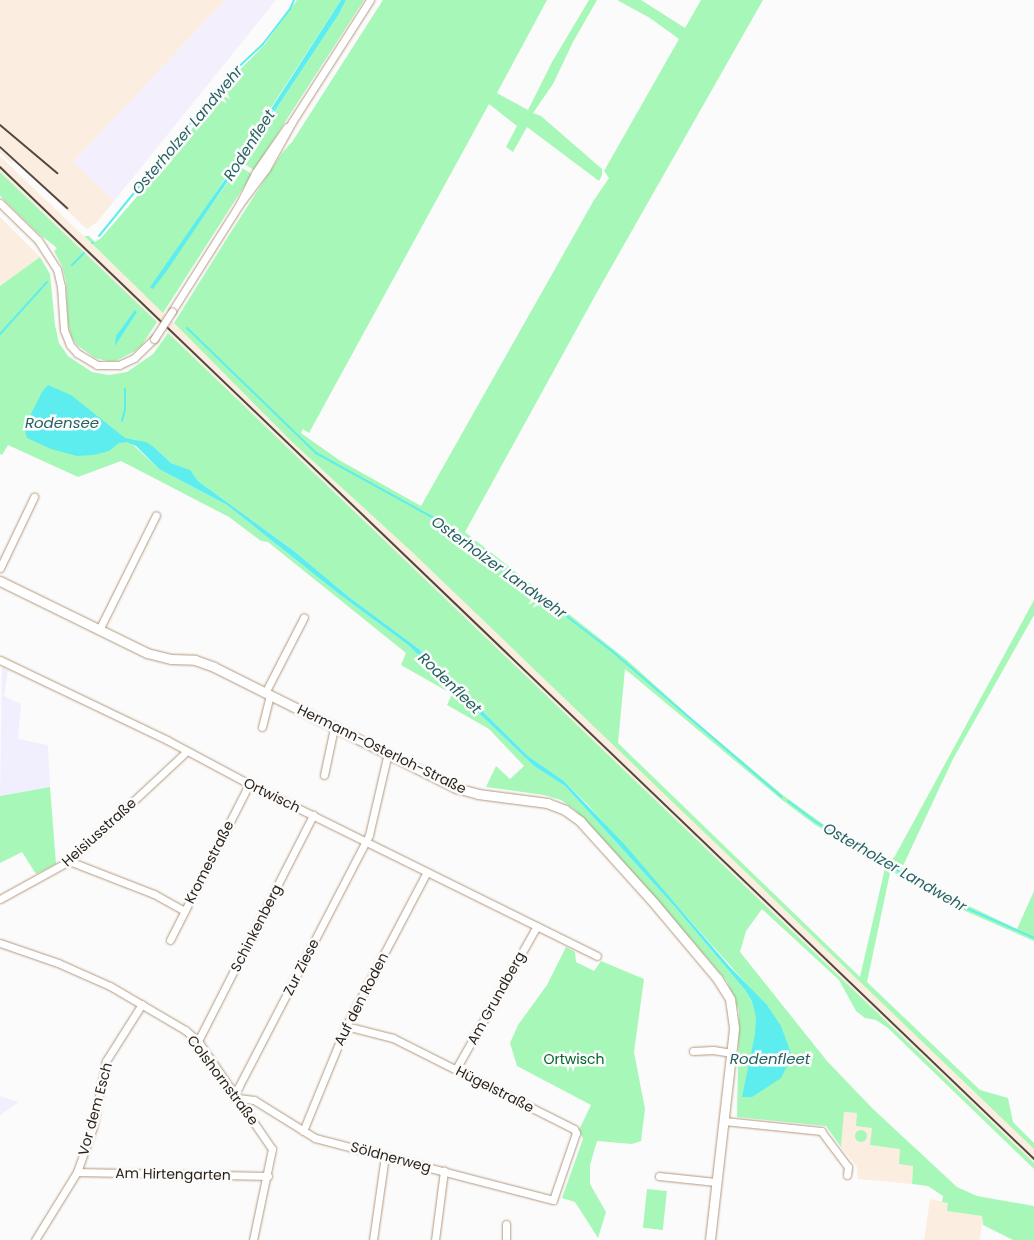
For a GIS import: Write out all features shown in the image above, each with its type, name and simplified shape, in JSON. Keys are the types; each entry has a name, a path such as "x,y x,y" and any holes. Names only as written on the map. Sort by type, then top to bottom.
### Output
{"street":[{"path":"0,203 38,240 57,269 61,286 64,330 70,345 77,353 97,365 119,365 134,358 154,339 239,205 255,173 292,122 370,0"},
{"path":"0,568 34,497"},
{"path":"99,630 156,515"},
{"name":"Hermann-Osterloh-Straße","path":"0,581 147,653 171,659 202,662 456,788 478,794 547,803 565,810 580,821 654,903 727,991 734,1022 710,1240"},
{"path":"262,727 268,694 304,617"},
{"name":"Ortwisch","path":"0,660 598,956"},
{"path":"324,775 334,728"},
{"name":"Heisiusstraße","path":"0,899 69,861 187,751"},
{"name":"Zur Ziese","path":"236,1095 366,841 388,753"},
{"name":"Kromestraße","path":"170,940 249,784"},
{"name":"Schinkenberg","path":"198,1041 313,815"},
{"path":"69,861 154,894 185,911"},
{"name":"Auf den Roden","path":"303,1131 346,1026 427,872"},
{"name":"Am Grundberg","path":"456,1070 537,926"},
{"name":"Colshornstraße","path":"0,943 58,963 110,986 185,1030 198,1041 272,1149 268,1176 253,1240"},
{"name":"Vor dem Esch","path":"34,1240 77,1172 90,1135 106,1061 142,1004"},
{"name":"Hügelstraße","path":"346,1026 393,1038 574,1129 576,1133 553,1200"},
{"path":"693,1052 713,1050 731,1053"},
{"name":"Söldnerweg","path":"236,1095 254,1100 315,1138 553,1200"},
{"path":"724,1121 822,1131 848,1167 847,1175"},
{"path":"373,1240 385,1156"},
{"path":"434,1240 444,1171"},
{"name":"Am Hirtengarten","path":"77,1172 268,1176"},
{"path":"659,1176 716,1182"},
{"path":"506,1224 506,1240"}],"shaded area":[{"path":"0,0 225,0 73,162 114,201 97,222 87,229 14,161 11,163 0,153"},
{"path":"225,0 276,0 114,201 73,162"},
{"path":"0,156 174,323 292,442 412,552 1034,1149 1034,1163 0,172"},
{"path":"0,217 40,257 0,286"},
{"path":"2,667 8,670 4,696 21,704 18,739 48,745 50,787 0,796"},
{"path":"0,1096 19,1102 0,1115"},
{"path":"844,1112 857,1113 872,1128 901,1149 913,1166 912,1184 858,1179 857,1167 841,1147"},
{"path":"930,1199 948,1203 948,1211 983,1216 980,1240 924,1240"}],"green space":[{"path":"297,0 341,0 153,289 239,166 252,174 163,313 84,236 89,236 95,242 101,238 160,170 229,81 265,44"},
{"path":"346,0 364,0 254,170 241,162 265,134 276,109 339,14"},
{"path":"383,0 547,0 497,93 528,110 552,62 589,0 597,0 573,42 553,84 533,113 541,116 602,169 599,181 527,127 513,152 506,147 517,126 489,104 309,433 303,429 301,433 339,460 421,506 594,200 609,178 604,171 679,39 650,18 617,0 641,0 685,28 701,0 763,0 596,294 465,532 627,660 689,716 784,796 841,837 888,865 895,856 1034,600 1034,615 953,759 902,868 942,893 1017,929 1034,891 1034,941 949,904 892,871 890,873 867,982 980,1090 1008,1098 1013,1122 1034,1143 1034,1149 412,552 292,442 174,323 282,153 292,142","holes":["625,669 782,800 814,824 885,868 860,977 618,743"]},
{"path":"0,172 157,322 142,345 135,351 116,361 107,361 95,358 77,345 71,336 68,323 66,281 62,266 54,251 57,248 38,233 0,196"},
{"path":"40,257 50,274 55,325 59,343 68,356 92,372 109,375 127,372 153,354 168,333 1034,1163 1034,1169 888,1028 876,1020 865,1018 856,1011 839,980 762,909 746,931 740,952 827,1061 873,1109 957,1187 977,1196 1034,1206 1034,1240 1013,1240 983,1225 982,1216 947,1211 948,1203 942,1202 943,1196 928,1186 912,1184 913,1166 899,1164 900,1149 870,1145 872,1128 856,1126 857,1113 844,1112 841,1147 826,1126 737,1117 739,1011 727,981 637,877 575,810 561,800 544,795 486,787 496,766 510,779 524,766 489,729 447,705 452,694 401,665 406,653 268,542 261,541 229,517 121,461 78,477 8,445 2,455 0,454 0,286","holes":["132,439 154,447 171,463 189,470 198,481 294,551 349,597 419,649 528,756 564,781 587,804 750,988 746,991 675,907 565,786 534,766 408,645 339,594 227,505 159,469 132,444"]},
{"path":"50,787 56,864 36,874 22,852 0,863 0,796"},
{"path":"566,947 575,952 576,962 594,971 601,961 644,979 634,1052 645,1109 641,1141 632,1144 597,1141 590,1165 590,1184 606,1212 598,1238 575,1202 562,1198 583,1139 579,1130 591,1105 517,1066 510,1043 518,1025 547,985"},
{"path":"861,1130 867,1136 861,1142 855,1136"},
{"path":"647,1189 667,1191 663,1230 643,1228"}],"water":[{"path":"341,0 346,0 339,14 276,109 265,134 257,145 249,150 166,272 153,289 151,288 235,165"},
{"path":"135,310 137,312 115,346 116,336"},
{"name":"Rodensee","path":"48,385 71,395 125,438 146,442 171,463 190,470 198,481 294,551 349,597 419,649 528,756 564,781 625,845 729,966 767,1005 781,1026 792,1056 781,1078 752,1097 742,1097 755,1034 756,1017 752,1001 746,991 675,907 565,786 534,766 408,645 339,594 227,505 159,469 136,446 127,442 119,443 109,451 94,455 77,456 51,449 27,438 24,428 42,392"}],"waterway":[{"name":"Osterholzer Landwehr","path":"99,236 230,75 263,44 290,9 294,0"},
{"path":"72,265 84,253"},
{"path":"0,334 47,282"},
{"name":"Osterholzer Landwehr","path":"187,328 316,453 441,522 482,551 612,651 782,797"},
{"name":"Rodenfleet","path":"122,421 125,410 125,389"},
{"name":"Osterholzer Landwehr","path":"788,801 816,822 948,900 1034,938"}],"railway":[{"path":"0,125 57,173"},
{"path":"0,147 67,208"},
{"path":"0,167 1034,1159"}]}
